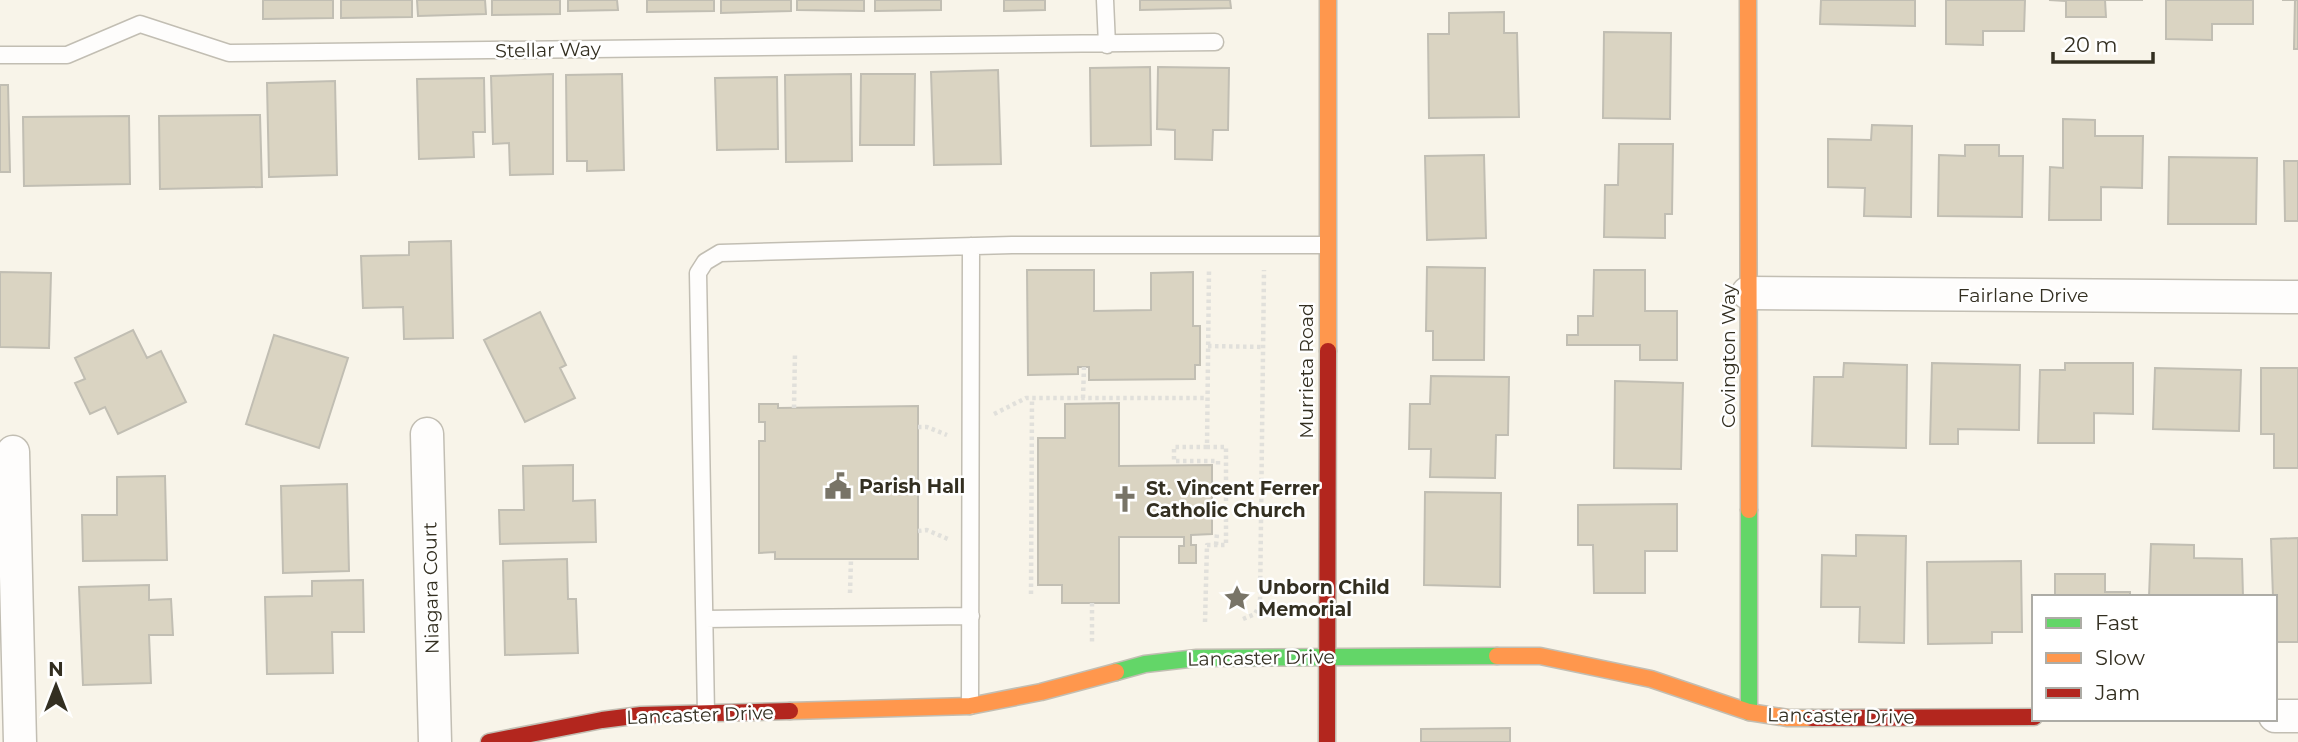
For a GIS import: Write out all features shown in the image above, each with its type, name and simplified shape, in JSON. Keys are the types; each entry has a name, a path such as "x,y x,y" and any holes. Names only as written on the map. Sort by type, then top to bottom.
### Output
{"street":[{"name":"Murrieta Road","path":"1327,742 1328,0"},
{"name":"Covington Way","path":"1748,0 1749,712"},
{"name":"Fairlane Drive","path":"1748,293 2298,297"},
{"name":"Niagara Court","path":"427,434 435,742"},
{"path":"13,452 20,742"},
{"name":"Lancaster Drive","path":"489,742 641,715 970,706 1041,692 1145,664 1197,658 1540,656 1651,679 1749,712 1788,718 2032,718"},
{"path":"2277,716 2298,716"}],"lane":[{"path":"1105,0 1107,45"},
{"name":"Stellar Way","path":"0,55 67,55 140,24 229,53 1214,42"},
{"path":"706,714 698,273 705,262 720,253 971,246 1327,245"},
{"path":"970,706 971,246"},
{"path":"705,619 971,616"}],"path":[{"path":"1207,447 1209,245"},
{"path":"1239,620 1255,614 1261,604 1264,245"},
{"path":"1208,346 1264,347"},
{"path":"794,408 795,353"},
{"path":"1083,398 1084,367"},
{"path":"971,426 1026,398 1207,398"},
{"path":"1031,594 1035,520 1032,398"},
{"path":"1205,622 1207,545 1226,545 1226,447 1174,447 1174,461 1218,461 1218,467"},
{"path":"1216,545 1217,533"},
{"path":"851,559 851,617"},
{"path":"1092,603 1092,643"},
{"path":"1193,623 1217,621"},
{"path":"1081,646 1105,639"}],"building":[{"path":"263,0 333,0 333,18 263,19"},
{"path":"341,0 412,0 412,17 341,18"},
{"path":"417,0 485,0 486,14 418,16"},
{"path":"492,0 560,0 560,14 492,15"},
{"path":"568,0 617,0 618,10 568,11"},
{"path":"647,0 714,0 714,11 647,12"},
{"path":"721,0 791,0 791,11 721,13"},
{"path":"797,0 864,0 864,11 797,10"},
{"path":"875,0 941,0 941,10 875,11"},
{"path":"1004,0 1045,0 1045,10 1004,11"},
{"path":"1140,0 1230,0 1231,8 1140,10"},
{"path":"1821,0 1915,0 1915,26 1820,24"},
{"path":"1946,0 2025,0 2024,31 1983,31 1983,45 1946,44"},
{"path":"2049,0 2105,0 2106,17 2066,17 2066,1"},
{"path":"2166,0 2253,0 2253,24 2212,24 2212,40 2166,39"},
{"path":"2295,0 2298,0 2298,49 2294,49"},
{"path":"1504,12 1504,33 1517,33 1519,117 1429,118 1428,34 1449,34 1449,13"},
{"path":"1604,32 1671,33 1670,119 1603,118"},
{"path":"1150,67 1151,145 1091,146 1090,68"},
{"path":"1158,67 1229,68 1228,130 1213,130 1212,160 1175,159 1175,130 1157,129"},
{"path":"998,70 1001,164 934,165 931,72"},
{"path":"553,74 553,174 510,175 509,143 493,144 491,76"},
{"path":"622,74 624,170 587,171 587,161 567,161 566,75"},
{"path":"851,74 852,161 786,162 785,75"},
{"path":"861,74 915,74 914,145 860,145"},
{"path":"777,77 778,149 717,150 715,78"},
{"path":"484,78 485,132 473,132 474,157 419,159 417,79"},
{"path":"335,81 337,175 269,177 267,83"},
{"path":"0,85 8,85 10,172 0,172"},
{"path":"260,115 262,187 160,189 159,116"},
{"path":"129,116 130,184 24,186 23,117"},
{"path":"2063,119 2095,120 2095,136 2143,136 2142,188 2101,187 2101,220 2049,220 2050,167 2063,168"},
{"path":"1872,125 1912,126 1911,217 1864,216 1865,188 1828,187 1828,139 1871,140"},
{"path":"1619,144 1673,144 1672,214 1665,214 1665,238 1604,237 1605,185 1618,185"},
{"path":"1965,145 1999,145 1999,156 2023,156 2022,217 1938,216 1939,155 1965,156"},
{"path":"1484,155 1486,238 1427,240 1425,156"},
{"path":"2169,157 2257,158 2256,224 2168,224"},
{"path":"2284,161 2298,161 2298,221 2285,221"},
{"path":"451,241 453,338 404,339 403,307 363,308 361,256 409,255 409,242"},
{"path":"1427,267 1485,268 1484,360 1433,360 1433,331 1426,331"},
{"path":"1027,270 1094,270 1094,311 1151,310 1151,273 1193,272 1193,326 1200,326 1200,365 1195,365 1195,379 1089,380 1089,367 1078,367 1078,374 1028,375"},
{"path":"1594,270 1645,270 1645,311 1677,311 1677,360 1640,360 1640,345 1567,345 1567,335 1578,335 1578,316 1593,316"},
{"path":"0,272 51,273 49,348 0,347"},
{"path":"540,312 566,365 560,368 575,398 525,422 484,340"},
{"path":"133,330 147,358 161,351 186,402 118,434 105,407 90,414 75,383 85,379 75,358"},
{"path":"274,335 348,358 319,448 246,424"},
{"path":"1844,363 1907,365 1906,448 1812,446 1814,377 1843,377"},
{"path":"1932,363 2020,365 2019,430 1958,429 1958,444 1930,444"},
{"path":"2065,363 2133,363 2133,414 2094,413 2094,443 2038,443 2040,370 2065,370"},
{"path":"2155,368 2241,370 2239,431 2153,429"},
{"path":"2261,368 2298,368 2298,468 2274,468 2274,434 2261,434"},
{"path":"1431,376 1509,377 1508,435 1496,435 1495,478 1430,477 1431,449 1409,449 1410,404 1430,404"},
{"path":"1615,381 1683,383 1681,469 1614,468"},
{"name":"St. Vincent Ferrer Catholic Church","path":"1119,403 1119,466 1212,465 1212,534 1191,535 1191,545 1196,545 1196,563 1179,563 1179,546 1184,546 1184,537 1119,537 1119,603 1062,603 1062,585 1038,585 1038,438 1065,438 1065,404"},
{"name":"Parish Hall","path":"759,404 778,404 778,408 918,406 918,559 775,559 775,552 759,553 759,441 765,441 765,422 759,422"},
{"path":"573,465 573,501 595,500 596,542 500,544 499,510 524,510 523,466"},
{"path":"165,476 167,560 83,561 82,515 117,515 117,477"},
{"path":"347,484 349,571 283,573 281,486"},
{"path":"1425,492 1501,493 1500,587 1424,585"},
{"path":"1677,504 1677,551 1645,551 1645,593 1594,593 1593,545 1578,545 1578,505"},
{"path":"1856,535 1906,536 1904,643 1859,642 1860,607 1821,607 1822,555 1856,556"},
{"path":"2298,538 2298,642 2277,642 2277,595 2273,595 2271,539"},
{"path":"2151,544 2194,545 2194,558 2242,559 2243,595 2149,595"},
{"path":"567,559 568,599 576,599 578,653 505,655 503,561"},
{"path":"2021,561 2022,632 1992,632 1992,643 1928,644 1927,562"},
{"path":"2055,574 2105,574 2105,592 2130,592 2130,595 2055,595"},
{"path":"363,580 364,632 332,632 333,673 267,674 265,597 312,596 312,581"},
{"path":"149,585 149,600 171,599 173,635 149,635 151,683 83,685 79,587"},
{"path":"1510,728 1510,742 1421,742 1421,729"}],"traffic: fast":[{"path":"1749,510 1749,712"},
{"path":"1116,672 1145,664 1197,658 1497,656"}],"traffic: slow":[{"path":"1328,0 1328,351"},
{"path":"1748,0 1749,510"},
{"path":"1497,656 1540,656 1651,679 1749,712 1788,718 1812,718"},
{"path":"790,711 970,706 1041,692 1116,672"}],"traffic: jam":[{"path":"1327,742 1328,351"},
{"path":"489,742 641,715 790,711"},
{"path":"1812,718 2032,717"}],"place":[{"name":"Parish Hall","path":"838,486"},
{"name":"St. Vincent Ferrer Catholic Church","path":"1125,499"},
{"name":"Unborn Child Memorial","path":"1237,598"}]}
